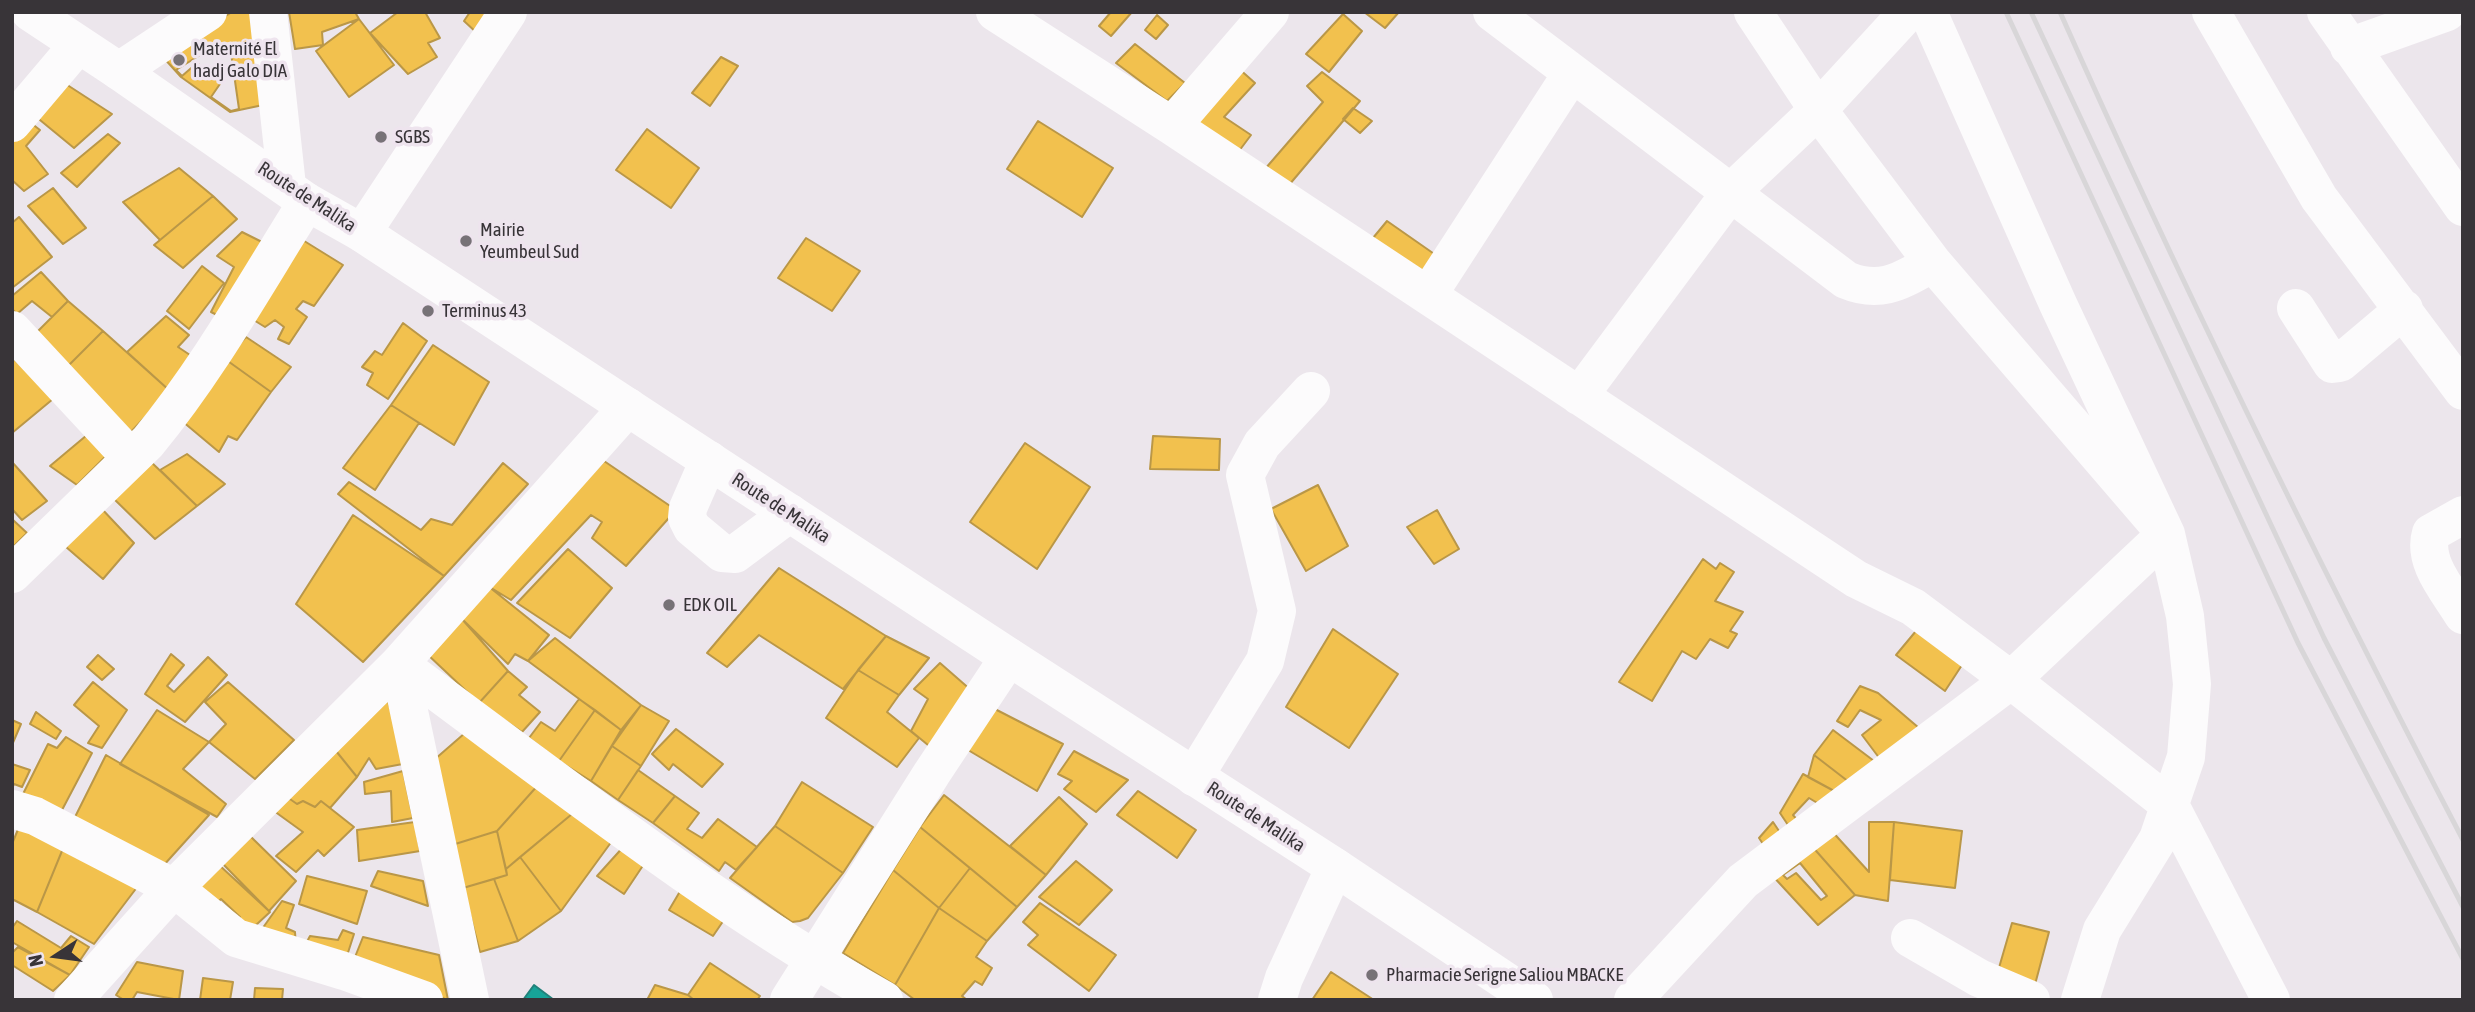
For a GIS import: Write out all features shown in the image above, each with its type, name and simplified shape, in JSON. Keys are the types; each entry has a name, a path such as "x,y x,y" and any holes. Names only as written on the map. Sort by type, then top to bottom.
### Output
{"street":[{"name":"Route de Malika","path":"30,12 297,194 362,233 1335,867 1534,1000"},
{"path":"120,71 208,12"},
{"path":"12,574 148,442 190,388 297,194 268,12"},
{"path":"362,233 508,12"},
{"path":"995,12 1172,126 1856,579 1913,607 2011,680 2170,804 2271,1000"},
{"path":"1172,126 1270,12"},
{"path":"1492,12 1846,280 1862,287 1877,287 1893,283 1933,263"},
{"path":"1753,12 1818,110 1933,263 2166,534"},
{"path":"1579,396 1730,193 1818,110 1908,12"},
{"path":"1928,12 2058,304 2166,534 2185,616 2192,684 2186,757 2158,839 2102,930 2080,1000"},
{"path":"2211,12 2319,198 2463,391"},
{"path":"2326,12 2463,207"},
{"path":"2349,47 2390,23 2447,12"},
{"path":"12,122 78,45"},
{"path":"1428,295 1572,73"},
{"path":"2296,308 2332,364 2340,363 2404,309"},
{"path":"12,330 131,458"},
{"path":"1194,776 1265,661 1276,611 1245,475 1262,444 1311,391"},
{"path":"73,1000 174,888 399,664 628,407"},
{"path":"709,460 688,508 687,518 692,528 722,553 735,554 790,513"},
{"path":"2463,515 2431,533 2427,545 2429,558 2463,615"},
{"path":"1633,1000 1743,881 2011,680 2166,534"},
{"path":"789,1000 1009,657"},
{"path":"399,664 640,842 813,960 884,1000"},
{"path":"399,664 470,1000"},
{"path":"12,809 35,816 174,888 236,938 344,971 424,1000"},
{"path":"1277,1000 1284,978 1335,867"},
{"path":"1910,938 1979,978 2031,1000"}],"building: Logements":[{"name":"Maternité El hadj Galo DIA","path":"232,12 252,12 263,105 230,112 181,77 162,56","holes":["216,45 230,46 239,109 231,111 211,97 222,81 197,63 182,76 176,70"]},
{"path":"289,12 355,12 359,19 322,32 323,45 295,49"},
{"path":"398,12 425,12 440,38 428,43 437,57 408,74 370,33"},
{"path":"470,12 490,12 478,34 464,21"},
{"path":"1111,12 1132,12 1111,36 1099,26"},
{"path":"1364,12 1399,12 1385,28"},
{"path":"1343,14 1362,31 1329,72 1306,54"},
{"path":"1157,15 1168,25 1156,39 1145,30"},
{"path":"359,19 394,65 349,97 316,51"},
{"path":"1135,44 1185,83 1167,101 1116,63"},
{"path":"721,57 738,66 710,106 692,93"},
{"path":"1237,67 1255,83 1224,117 1251,135 1239,151 1191,121"},
{"path":"1322,72 1360,101 1289,185 1265,169 1323,102 1307,86"},
{"path":"55,77 112,114 74,148 29,111"},
{"path":"1353,108 1372,121 1360,133 1343,119"},
{"path":"27,120 40,130 26,146 48,174 24,191 12,180 12,137"},
{"path":"1038,121 1113,168 1082,217 1007,169"},
{"path":"647,129 699,168 671,208 616,170"},
{"path":"108,134 120,143 77,187 61,173"},
{"path":"179,168 213,196 160,240 123,202"},
{"path":"53,188 86,228 63,244 28,206"},
{"path":"213,196 237,219 183,268 154,245"},
{"path":"19,217 52,257 12,288 12,223"},
{"path":"1387,221 1440,258 1427,282 1368,244"},
{"path":"242,232 274,248 221,317 211,312 234,267 217,256"},
{"path":"806,238 860,271 832,311 778,278"},
{"path":"301,239 343,265 314,306 303,301 296,309 307,317 289,344 278,339 284,327 275,320 265,327 244,314"},
{"path":"202,266 224,283 189,329 167,311"},
{"path":"41,272 68,301 52,317 32,301 17,314 12,309 12,296"},
{"path":"68,301 103,331 64,370 34,335"},
{"path":"166,316 189,335 178,347 193,357 170,391 127,352"},
{"path":"403,323 427,341 388,399 367,385 373,373 362,367 375,351 382,355"},
{"path":"103,331 170,391 127,436 64,370"},
{"path":"246,337 291,367 271,392 225,359"},
{"path":"433,345 489,382 454,445 391,405"},
{"path":"12,358 59,394 12,433"},
{"path":"225,359 271,392 237,440 228,436 219,452 182,421"},
{"path":"391,405 419,423 375,490 343,468"},
{"path":"87,435 107,455 77,485 50,466"},
{"path":"1153,436 1220,439 1219,470 1150,469"},
{"path":"1025,443 1090,487 1037,569 970,522"},
{"path":"187,454 225,484 197,506 160,470"},
{"path":"150,461 197,506 155,539 112,497"},
{"path":"604,461 676,510 626,566 592,538 602,522 591,515 511,600 488,586"},
{"path":"12,462 47,501 22,520 12,509"},
{"path":"503,463 528,484 444,576 338,494 349,482 421,530 431,519 452,525"},
{"path":"1318,485 1348,546 1306,571 1271,509"},
{"path":"100,507 134,543 103,579 66,547"},
{"path":"1437,510 1459,549 1434,564 1407,527"},
{"path":"353,515 444,576 363,662 296,604"},
{"path":"12,519 27,533 12,548"},
{"path":"568,549 612,588 570,638 517,603"},
{"path":"1703,559 1716,569 1720,563 1734,572 1715,601 1743,612 1730,631 1737,634 1728,648 1710,639 1696,659 1682,651 1652,701 1619,682"},
{"path":"779,568 886,636 843,689 759,635 727,667 707,653"},
{"path":"488,586 549,635 528,661 515,654 508,664 461,618"},
{"path":"461,618 508,671 479,703 427,654"},
{"path":"1333,629 1398,674 1349,748 1286,707"},
{"path":"1916,631 1962,665 1945,691 1896,655"},
{"path":"886,636 929,658 899,695 858,670"},
{"path":"555,638 641,705 621,730 528,661"},
{"path":"171,654 184,665 167,686 174,692 208,657 227,675 185,722 145,694"},
{"path":"98,655 114,669 102,680 87,667"},
{"path":"940,663 972,691 934,750 911,731 928,699 914,689"},
{"path":"858,670 899,695 887,712 919,738 897,767 826,718"},
{"path":"508,671 527,687 519,695 540,712 522,732 479,703"},
{"path":"93,682 127,710 102,748 88,743 99,726 74,705"},
{"path":"228,682 294,740 255,779 209,742 226,724 205,702"},
{"path":"1860,686 1878,693 1919,728 1880,759 1862,735 1881,720 1860,710 1848,727 1837,721"},
{"path":"384,689 408,763 376,769 369,758 357,777 332,746"},
{"path":"579,699 595,710 559,761 529,738 541,722 555,731"},
{"path":"641,705 669,721 641,766 612,746"},
{"path":"989,706 1063,744 1037,791 968,750"},
{"path":"157,710 209,742 183,769 226,804 217,817 120,764"},
{"path":"595,710 621,730 591,781 559,761"},
{"path":"36,712 61,731 56,739 30,724"},
{"path":"12,720 21,724 12,745"},
{"path":"676,729 723,764 702,787 673,764 669,770 652,754"},
{"path":"1833,730 1878,764 1849,782 1814,755"},
{"path":"465,733 539,784 497,831 452,845 427,766"},
{"path":"66,737 92,753 62,810 21,798 48,744 57,748"},
{"path":"332,746 357,777 330,808 321,801 315,807 303,801 297,804 287,797"},
{"path":"612,746 641,766 618,800 591,781"},
{"path":"1074,751 1128,780 1096,812 1064,789 1072,781 1058,774"},
{"path":"106,755 209,815 163,866 73,821"},
{"path":"1814,755 1849,782 1836,792 1808,777"},
{"path":"12,764 30,770 22,787 14,784 12,789"},
{"path":"638,770 675,796 653,823 618,800"},
{"path":"403,771 413,818 392,822 391,791 365,794 364,782"},
{"path":"1803,774 1836,792 1819,804 1809,798 1793,815 1798,821 1788,825 1780,813"},
{"path":"802,782 873,827 843,873 775,826"},
{"path":"539,784 572,814 506,869 497,831"},
{"path":"1138,791 1196,830 1177,858 1117,815"},
{"path":"944,795 1046,875 1017,907 920,827"},
{"path":"675,796 699,813 687,829 702,838 718,819 757,847 736,870 725,862 719,871 653,823"},
{"path":"287,797 297,804 303,801 315,807 321,801 354,827 324,856 318,850 296,872 276,856 303,832 274,811"},
{"path":"1059,797 1087,824 1046,875 1010,846"},
{"path":"572,814 612,841 561,911 520,857"},
{"path":"21,822 64,846 37,912 14,900 12,902 12,844"},
{"path":"415,822 420,851 359,861 357,830"},
{"path":"1773,822 1781,834 1765,847 1759,838"},
{"path":"1869,822 1894,822 1888,901 1855,895 1810,844 1829,828 1869,872"},
{"path":"1894,822 1962,831 1955,888 1890,880"},
{"path":"775,826 843,873 808,918 800,921 792,922 730,878"},
{"path":"920,827 970,868 939,908 893,870"},
{"path":"497,831 507,875 463,888 452,845"},
{"path":"248,834 296,881 269,911 220,861"},
{"path":"1810,844 1855,895 1818,925 1770,873","holes":["1800,863 1827,896 1821,900 1796,873 1787,879 1783,875"]},
{"path":"625,845 646,861 624,894 597,876"},
{"path":"64,846 141,882 94,944 37,912"},
{"path":"520,857 561,911 518,941 494,879 507,875 506,869"},
{"path":"1076,861 1112,890 1079,925 1039,897"},
{"path":"218,864 270,912 242,938 240,917 221,899 210,910 190,891"},
{"path":"970,868 1017,907 987,941 939,908"},
{"path":"893,870 939,908 895,985 843,953"},
{"path":"378,871 423,881 428,906 371,886"},
{"path":"307,876 367,891 357,924 299,904"},
{"path":"494,879 518,941 480,952 463,888"},
{"path":"682,888 728,914 713,936 669,910"},
{"path":"282,901 294,905 286,928 295,932 296,946 257,936"},
{"path":"1040,903 1116,955 1089,991 1028,945 1038,935 1023,922"},
{"path":"939,908 987,941 976,957 992,968 982,985 975,981 962,996 967,1000 915,1000 895,985"},
{"path":"17,921 61,948 71,936 89,947 70,975 12,942 12,928"},
{"path":"2012,923 2049,932 2033,992 1996,978"},
{"path":"343,930 354,934 344,965 302,951 310,936 338,940"},
{"path":"363,937 439,955 448,1000 351,967"},
{"path":"18,947 70,975 53,991 12,965 12,953"},
{"path":"137,962 183,971 179,1000 137,992 132,1000 124,1000 116,995"},
{"path":"710,963 760,996 757,1000 694,1000 688,995"},
{"path":"1331,972 1374,1000 1312,1000"},
{"path":"203,978 233,982 230,1000 200,1000"},
{"path":"655,985 688,995 694,1000 647,1000"},
{"path":"255,988 283,989 282,1000 254,1000"}],"building: Public":[{"path":"534,985 554,1000 523,1000"}],"railway":[{"path":"2006,12 2298,643 2463,959"},
{"path":"2031,12 2324,638 2463,907"},
{"path":"2060,12 2255,429 2463,840"}],"place":[{"name":"Maternité El hadj Galo DIA","path":"179,60"},
{"name":"SGBS","path":"381,137"},
{"name":"Mairie Yeumbeul Sud","path":"466,241"},
{"name":"Terminus 43","path":"428,311"},
{"name":"EDK OIL","path":"669,605"},
{"name":"Pharmacie Serigne Saliou MBACKE","path":"1372,975"}]}
